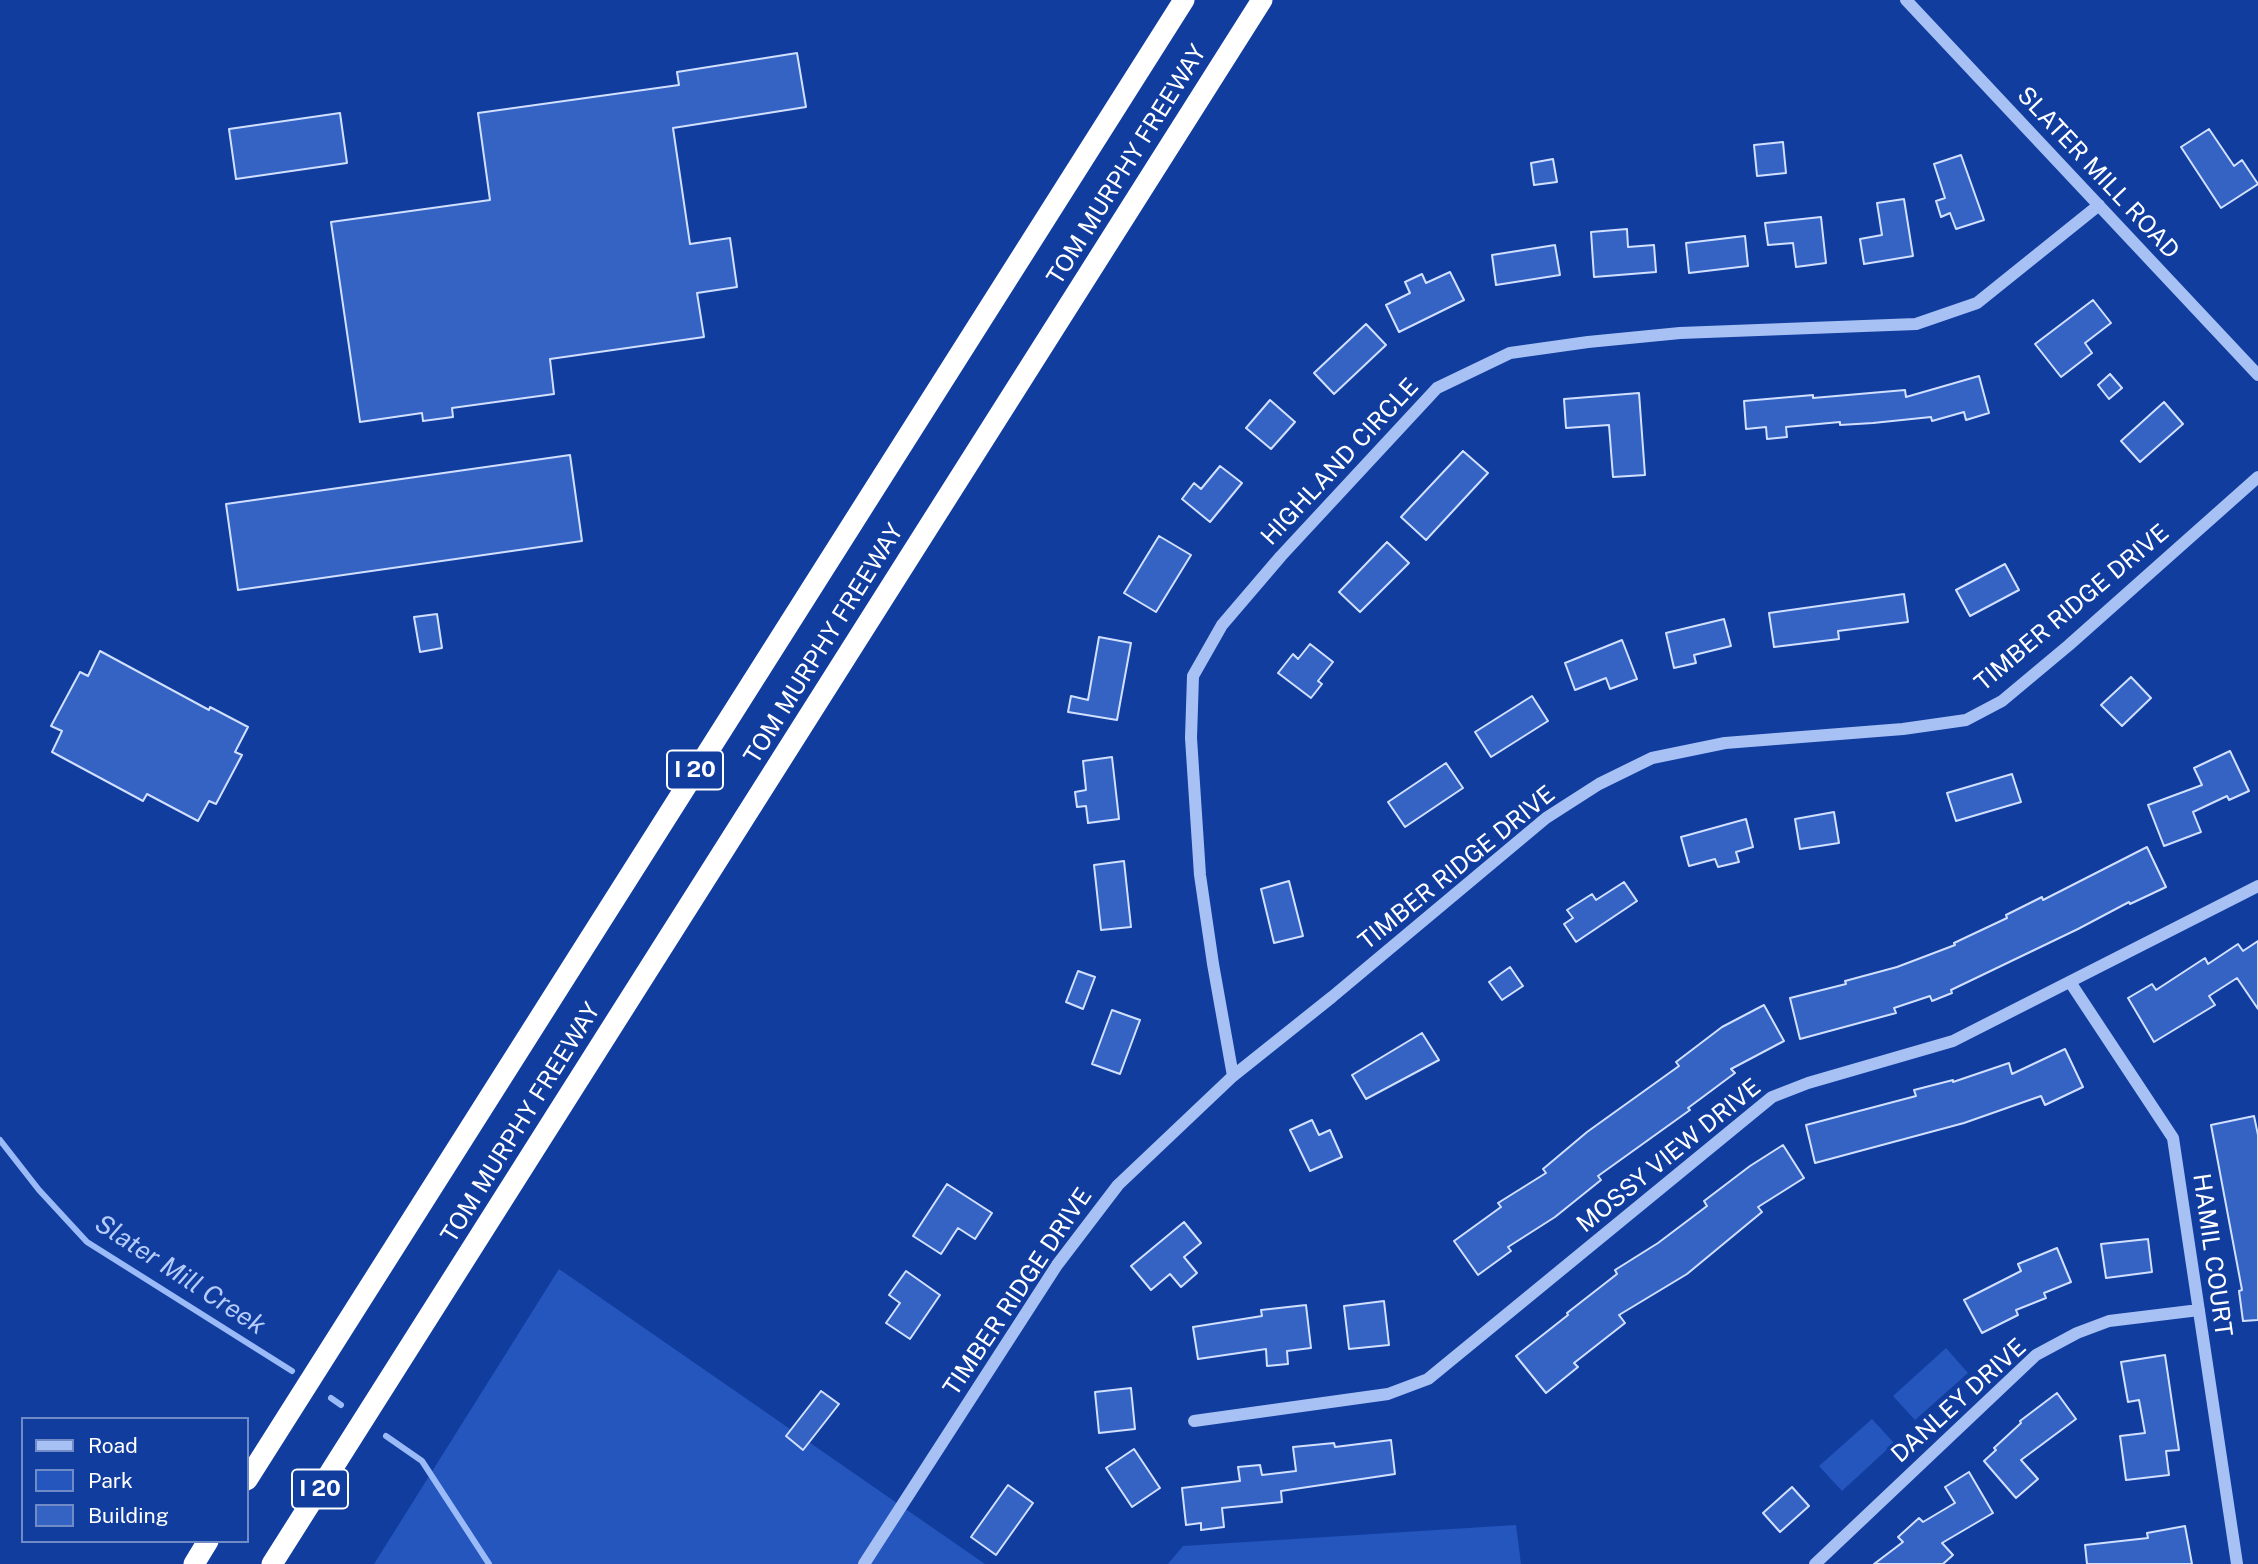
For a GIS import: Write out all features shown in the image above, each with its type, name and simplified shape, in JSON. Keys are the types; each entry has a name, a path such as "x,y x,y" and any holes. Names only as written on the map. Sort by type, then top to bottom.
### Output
{"highway":[{"path":"1146,60 1177,0"},
{"name":"TOM MURPHY FREEWAY","path":"248,1478 1184,0"},
{"name":"TOM MURPHY FREEWAY","path":"272,1564 1262,0"},
{"path":"194,1564 207,1543"}],"street":[{"name":"SLATER MILL ROAD","path":"1906,0 2258,374"},
{"name":"HIGHLAND CIRCLE","path":"1233,1076 1200,875 1191,738 1193,676 1222,625 1281,556 1437,388 1510,352 1680,333 1916,324 1977,303 2099,205"},
{"name":"TIMBER RIDGE DRIVE","path":"864,1564 1065,1255 1118,1185 1233,1076 1332,997 1546,817 1599,784 1653,758 1725,743 1903,729 1966,720 2002,701 2258,477"},
{"name":"MOSSY VIEW DRIVE","path":"1194,1421 1388,1394 1428,1379 1772,1097 1808,1083 1953,1041 2258,886"},
{"name":"HAMIL COURT","path":"2070,982 2174,1138 2237,1564"},
{"name":"DANLEY DRIVE","path":"1815,1564 2036,1356 2077,1333 2109,1321 2199,1310"}],"green space":[{"path":"559,1269 985,1564 374,1564"},
{"path":"1946,1348 1968,1373 1915,1420 1893,1396"},
{"path":"1872,1419 1894,1443 1842,1491 1819,1466"},
{"path":"1516,1525 1521,1564 1168,1564 1183,1546"}],"building":[{"path":"797,53 806,107 673,128 690,244 730,238 737,287 697,293 704,337 550,359 554,394 452,408 453,417 423,421 422,413 360,422 331,222 490,200 478,113 679,85 677,72"},
{"path":"340,113 347,163 236,179 229,129"},
{"path":"2209,129 2234,166 2242,160 2258,184 2221,208 2181,147"},
{"path":"1783,142 1786,173 1757,176 1754,145"},
{"path":"1961,155 1984,220 1956,229 1950,213 1941,217 1936,201 1945,198 1934,164"},
{"path":"1553,159 1557,182 1534,185 1531,163"},
{"path":"1904,199 1913,256 1864,264 1860,239 1882,235 1877,203"},
{"path":"1821,217 1826,263 1796,267 1793,243 1768,245 1765,223"},
{"path":"1627,229 1628,247 1654,245 1656,272 1594,277 1591,232"},
{"path":"1745,236 1748,266 1689,273 1686,243"},
{"path":"1555,245 1560,275 1496,285 1492,255"},
{"path":"1450,272 1464,300 1399,332 1386,305 1410,293 1405,282 1422,274 1426,283"},
{"path":"2093,300 2111,323 2085,343 2092,353 2061,377 2035,344"},
{"path":"1366,324 1386,345 1334,394 1314,373"},
{"path":"2110,374 2122,388 2109,399 2098,385"},
{"path":"1979,376 1989,413 1966,420 1964,412 1932,421 1931,417 1786,427 1787,437 1767,439 1766,427 1746,429 1744,401 1905,390 1906,397"},
{"path":"1639,393 1645,475 1613,477 1609,425 1566,428 1564,399"},
{"path":"1270,400 1295,422 1271,449 1246,428"},
{"path":"2164,402 2183,424 2140,462 2121,441"},
{"path":"1463,451 1488,473 1426,540 1401,517"},
{"path":"570,455 582,541 238,590 226,504"},
{"path":"1220,466 1242,483 1210,522 1182,499 1194,483 1201,489"},
{"path":"1159,536 1191,555 1156,612 1124,593"},
{"path":"1387,542 1409,563 1360,612 1339,592"},
{"path":"2005,564 2019,590 1970,616 1956,590"},
{"path":"1904,594 1908,622 1838,631 1839,639 1774,647 1769,613"},
{"path":"437,614 442,648 420,652 414,617"},
{"path":"1724,619 1731,646 1694,655 1696,663 1674,668 1666,633"},
{"path":"1099,637 1131,643 1117,720 1068,712 1071,696 1088,700"},
{"path":"1622,640 1637,679 1610,689 1606,678 1575,690 1565,663"},
{"path":"1310,644 1333,662 1318,681 1322,684 1311,698 1278,673 1293,654 1298,659"},
{"path":"100,651 209,710 210,707 248,727 235,752 242,755 216,804 209,801 198,821 147,794 143,801 52,752 62,731 51,726 80,672 88,676"},
{"path":"2131,677 2151,698 2122,726 2101,705"},
{"path":"1532,696 1548,721 1491,757 1475,732"},
{"path":"2230,751 2249,791 2229,800 2227,796 2193,812 2201,832 2164,846 2148,805 2202,785 2194,768"},
{"path":"1112,757 1119,819 1088,823 1086,806 1077,807 1075,792 1086,790 1083,761"},
{"path":"1446,763 1463,788 1405,827 1388,802"},
{"path":"2012,774 2021,802 1956,821 1947,793"},
{"path":"1834,812 1839,843 1800,849 1795,819"},
{"path":"1746,819 1753,847 1736,852 1739,862 1718,867 1715,859 1689,866 1681,837"},
{"path":"2147,847 2166,887 2130,904 2129,902 1951,990 1952,993 1932,1001 1930,996 1894,1008 1896,1013 1800,1039 1790,998 1846,984 1845,981 1897,967 1955,945 1954,943 2007,918 2006,915 2042,897 2043,900"},
{"path":"1124,861 1131,927 1101,930 1094,865"},
{"path":"1289,881 1303,936 1274,943 1261,889"},
{"path":"1624,882 1637,901 1576,942 1564,924 1573,918 1567,910 1592,894 1596,900"},
{"path":"2258,941 2258,1009 2237,978 2209,996 2215,1005 2154,1042 2128,998 2152,984 2156,990 2205,958 2208,964 2238,944 2243,951"},
{"path":"1510,967 1523,986 1502,1000 1489,982"},
{"path":"1078,971 1095,977 1083,1009 1066,1002"},
{"path":"1764,1005 1784,1041 1731,1069 1735,1073 1688,1108 1690,1110 1598,1176 1601,1180 1555,1217 1508,1247 1511,1251 1478,1275 1454,1241 1501,1207 1498,1203 1546,1173 1543,1169 1587,1132 1679,1066 1676,1062 1722,1027"},
{"path":"1112,1010 1140,1020 1120,1074 1092,1064"},
{"path":"1422,1033 1439,1060 1366,1099 1352,1075"},
{"path":"2065,1049 2083,1087 2045,1105 2041,1096 1964,1123 1815,1163 1806,1125 1916,1096 1914,1090 1953,1082 2009,1063 2012,1074"},
{"path":"2254,1116 2258,1135 2258,1320 2243,1321 2239,1291 2242,1290 2211,1125"},
{"path":"1312,1120 1319,1135 1330,1130 1342,1157 1310,1171 1290,1130"},
{"path":"1783,1145 1804,1178 1758,1207 1762,1212 1687,1274 1619,1315 1625,1323 1574,1363 1578,1367 1546,1393 1516,1356 1617,1274 1615,1270 1658,1243 1707,1206 1704,1201"},
{"path":"947,1184 992,1213 975,1239 958,1228 941,1254 913,1236"},
{"path":"1184,1222 1201,1243 1184,1257 1197,1273 1181,1287 1170,1274 1151,1290 1131,1266"},
{"path":"2148,1239 2152,1272 2106,1278 2101,1244"},
{"path":"2057,1248 2071,1282 2044,1293 2046,1298 2016,1310 2018,1315 1982,1333 1964,1300 2021,1271 2018,1264"},
{"path":"906,1271 940,1295 910,1339 886,1323 900,1303 889,1295"},
{"path":"1384,1301 1389,1345 1349,1349 1344,1306"},
{"path":"1306,1305 1311,1348 1287,1351 1288,1364 1267,1366 1266,1349 1198,1359 1193,1327 1262,1316 1261,1310"},
{"path":"2165,1355 2179,1450 2166,1451 2169,1475 2126,1480 2120,1436 2145,1433 2139,1400 2128,1402 2121,1362"},
{"path":"1131,1388 1135,1429 1099,1433 1095,1392"},
{"path":"821,1391 839,1404 803,1450 786,1436"},
{"path":"2057,1393 2076,1419 2021,1460 2038,1479 2016,1498 1984,1461 2020,1421"},
{"path":"1391,1440 1395,1474 1281,1491 1282,1502 1222,1508 1224,1527 1201,1530 1201,1523 1186,1525 1182,1488 1240,1481 1238,1467 1260,1465 1262,1475 1296,1471 1293,1447 1334,1443 1335,1447"},
{"path":"1134,1449 1160,1488 1132,1507 1106,1468"},
{"path":"1969,1472 1993,1513 1942,1543 1953,1555 1943,1564 1874,1564 1903,1542 1898,1537 1919,1518 1923,1522 1955,1503 1945,1487"},
{"path":"1008,1485 1033,1503 996,1555 971,1537"},
{"path":"1792,1487 1809,1506 1780,1532 1763,1513"},
{"path":"2185,1526 2192,1564 2087,1564 2085,1545 2148,1538 2147,1533"}],"waterway":[{"name":"Slater Mill Creek","path":"0,1140 39,1190 87,1242 292,1371"},
{"name":"Slater Mill Creek","path":"331,1398 341,1405"},
{"name":"Slater Mill Creek","path":"386,1436 422,1461 489,1564"}]}
